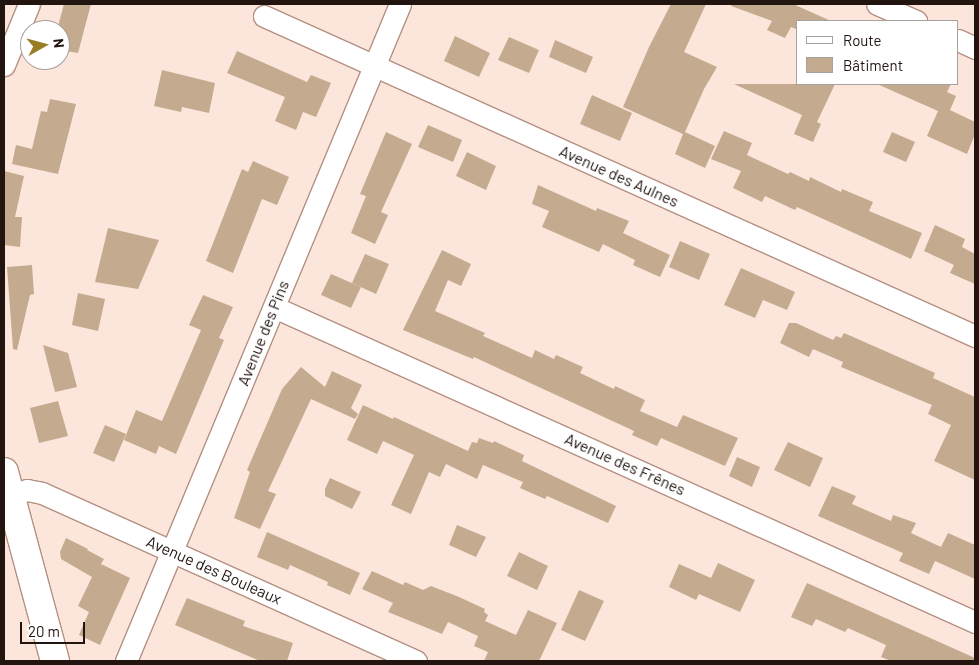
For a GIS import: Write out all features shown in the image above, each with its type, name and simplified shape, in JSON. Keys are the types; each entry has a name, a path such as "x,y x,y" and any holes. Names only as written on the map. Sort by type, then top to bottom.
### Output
{"main road":[{"path":"6,488 55,661"}],"street":[{"path":"4,64 28,4"},
{"name":"Avenue des Pins","path":"126,661 400,4"},
{"path":"877,4 914,20"},
{"name":"Avenue des Aulnes","path":"264,16 975,336"},
{"path":"959,40 975,48"},
{"name":"Avenue des Frênes","path":"274,307 975,622"},
{"name":"Avenue des Bouleaux","path":"6,488 42,492 416,661"}],"building":[{"path":"64,4 91,4 78,53 70,52 70,20 60,20"},
{"path":"671,4 706,4 684,52 717,67 704,89 685,132 715,146 705,168 675,154 683,134 623,107 649,47"},
{"path":"732,4 793,4 829,20 796,20 796,29 791,27 785,38 767,30 772,21 731,6"},
{"path":"455,36 490,53 479,77 444,61"},
{"path":"509,37 539,50 529,73 498,60"},
{"path":"555,40 593,57 586,73 549,57"},
{"path":"237,51 307,82 311,75 331,83 316,117 303,112 296,130 275,121 285,97 227,73"},
{"path":"162,70 215,83 209,113 182,107 181,112 154,106"},
{"path":"734,84 835,85 817,122 821,124 813,142 794,134 802,115"},
{"path":"879,85 950,85 947,92 956,96 950,110 975,122 975,134 967,154 927,136 938,111"},
{"path":"592,95 632,113 620,141 580,124"},
{"path":"50,99 76,104 58,174 12,164 16,145 32,149 41,111 47,112"},
{"path":"428,125 462,140 453,162 418,147"},
{"path":"724,131 752,143 747,155 788,174 790,172 809,181 810,177 841,192 842,189 873,202 869,211 922,233 911,259 797,207 795,210 765,196 762,202 733,188 741,171 711,159"},
{"path":"386,132 412,144 381,212 388,215 375,244 351,233 366,196 360,194"},
{"path":"892,132 915,142 906,162 883,152"},
{"path":"467,152 496,166 486,190 456,176"},
{"path":"253,161 289,177 277,205 262,199 233,273 206,261 242,169 248,172"},
{"path":"4,171 24,176 15,217 22,217 20,247 4,245"},
{"path":"538,185 596,211 597,208 629,221 623,233 670,255 660,277 633,265 635,260 603,244 599,252 542,227 549,211 532,204"},
{"path":"935,225 965,239 962,247 975,254 975,284 950,273 954,265 924,251"},
{"path":"108,228 159,240 138,289 95,282"},
{"path":"680,241 710,254 699,280 669,267"},
{"path":"442,250 471,264 461,286 448,280 435,311 485,333 483,336 532,358 535,350 554,359 556,355 583,367 580,373 614,389 615,386 645,400 640,411 677,427 683,415 738,438 725,466 661,438 657,446 632,435 634,431 474,357 473,359 403,330"},
{"path":"365,254 389,264 376,294 352,283"},
{"path":"32,265 34,294 30,295 17,350 13,349 7,267"},
{"path":"741,268 795,292 787,310 763,300 755,318 724,305"},
{"path":"331,274 361,287 351,308 321,295"},
{"path":"78,293 105,299 98,331 72,325"},
{"path":"203,295 233,307 219,338 224,340 176,454 159,446 156,454 124,440 136,410 162,421 201,330 189,325"},
{"path":"789,323 796,323 833,340 836,336 841,338 844,333 935,373 933,378 975,397 975,480 934,461 951,425 928,414 932,405 841,367 843,362 813,349 809,357 780,343"},
{"path":"43,345 68,353 77,387 55,392"},
{"path":"301,367 325,387 332,371 362,385 351,408 358,414 355,419 311,399 268,491 276,494 260,529 234,518 250,472 247,470 282,389"},
{"path":"58,401 68,436 39,443 30,408"},
{"path":"363,405 468,451 472,442 477,443 479,438 493,443 494,441 524,455 522,461 616,506 608,523 547,496 545,499 520,488 523,482 483,465 477,479 446,464 440,477 429,472 411,514 391,505 414,455 383,441 377,454 347,440"},
{"path":"105,425 126,434 114,462 93,453"},
{"path":"788,442 823,458 810,487 774,470"},
{"path":"737,457 760,467 752,487 729,476"},
{"path":"330,478 361,492 352,509 325,496 325,489"},
{"path":"832,486 856,496 852,504 891,521 893,515 916,523 911,533 941,547 948,533 975,545 975,579 935,561 929,574 899,561 903,553 818,516"},
{"path":"457,525 486,537 476,557 449,545"},
{"path":"267,532 360,573 350,595 327,585 328,582 290,565 288,570 257,557"},
{"path":"66,538 104,559 101,564 130,578 100,645 79,635 89,612 78,606 92,577 61,559 60,552"},
{"path":"519,552 548,566 537,590 507,576"},
{"path":"718,563 755,580 740,612 699,594 696,600 669,587 679,564 711,578"},
{"path":"372,571 403,585 405,582 423,590 431,586 459,597 485,609 484,612 488,615 485,621 516,635 528,610 557,623 539,661 484,661 488,652 474,646 478,636 448,622 442,634 388,612 393,603 362,589"},
{"path":"807,583 975,658 975,661 891,661 881,657 886,645 848,628 845,632 816,619 812,626 791,617"},
{"path":"579,590 604,601 585,641 561,630"},
{"path":"187,598 245,621 243,626 293,643 287,661 260,661 175,625"}]}
